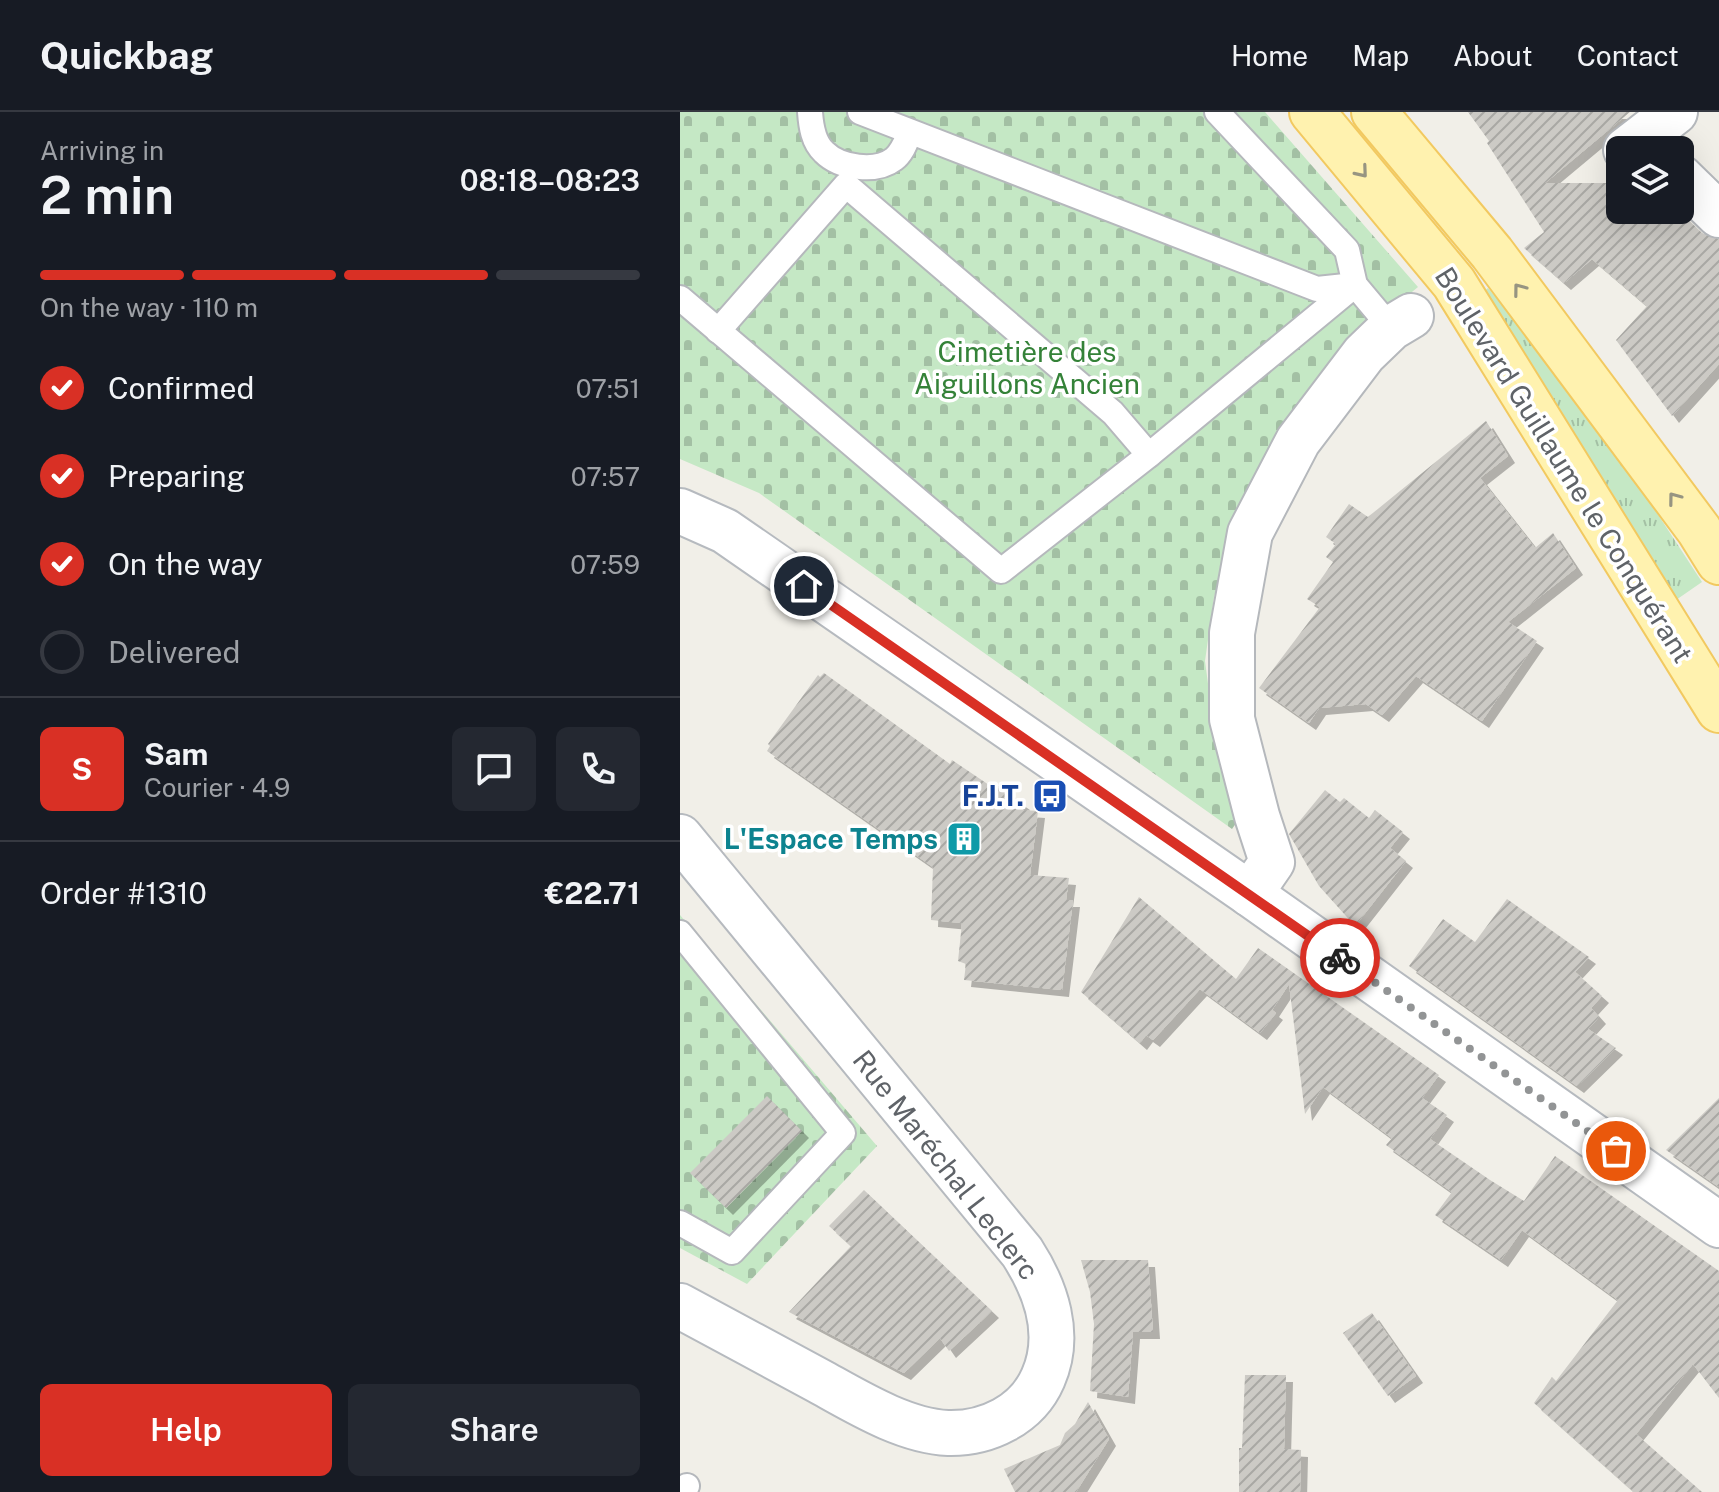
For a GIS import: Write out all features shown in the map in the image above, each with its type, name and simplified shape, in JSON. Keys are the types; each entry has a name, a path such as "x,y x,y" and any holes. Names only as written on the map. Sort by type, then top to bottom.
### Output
{"main road":[{"name":"Boulevard Guillaume le Conquérant","path":"1312,112 1454,283 1719,710"},
{"name":"Boulevard Guillaume le Conquérant","path":"1374,112 1503,267 1699,530 1719,562"},
{"path":"1640,136 1675,112"},
{"path":"1694,191 1719,215"},
{"path":"1250,894 1272,862 1232,719 1232,633 1250,533 1298,441 1364,354 1401,322"},
{"path":"680,511 725,531 1250,894 1719,1225"},
{"name":"Rue Maréchal Leclerc","path":"680,837 1022,1252 1042,1287 1050,1320 1050,1355 1034,1395 1022,1409 991,1426 949,1433 930,1430 879,1411 680,1306"}],"lane":[{"path":"810,112 811,130 822,151 843,174 1113,413 1149,455"},
{"path":"1217,112 1347,250 1355,285 1401,322"},
{"path":"867,113 1317,289 1355,285"},
{"path":"718,331 843,174 858,166 879,165 894,159 904,147 910,132"},
{"path":"680,298 1001,571 1149,455 1355,285"},
{"path":"680,933 843,1133 732,1252 680,1223"}],"green space":[{"name":"Cimetière des Aiguillons Ancien","path":"680,112 1265,112 1418,287 1362,333 1238,521 1214,597 1205,661 1216,744 1239,819 1232,829 759,493 680,459"},
{"path":"1488,288 1559,373 1623,461 1702,582 1676,600 1530,362 1482,293"},
{"path":"680,915 877,1146 747,1284 680,1248"}],"building":[{"path":"1468,112 1630,112 1545,183 1606,183 1606,224 1693,224 1702,233 1719,239 1719,364 1672,416 1616,340 1647,306 1592,259 1564,283 1524,248 1544,232 1487,143 1489,141"},
{"path":"1486,421 1508,456 1480,478 1535,548 1553,533 1576,568 1508,622 1537,641 1482,721 1416,676 1382,715 1366,704 1319,708 1309,723 1259,688 1320,607 1307,599 1333,562 1326,557 1336,544 1326,537 1349,504 1368,517"},
{"name":"L'Espace Temps","path":"824,673 950,764 952,760 992,787 994,783 1023,803 1023,810 1038,811 1030,875 1069,878 1066,900 1073,900 1062,990 964,980 966,964 958,961 962,923 931,920 933,867 767,751 768,744 818,675 820,677"},
{"path":"1325,790 1340,802 1344,798 1369,818 1375,810 1403,832 1390,848 1406,861 1355,926 1319,886 1289,834"},
{"path":"1139,897 1236,979 1258,948 1439,1075 1422,1098 1447,1115 1430,1139 1490,1180 1524,1201 1555,1156 1719,1271 1719,1398 1693,1364 1636,1434 1702,1492 1634,1492 1534,1403 1552,1377 1556,1381 1618,1300 1522,1230 1501,1260 1435,1215 1452,1192 1386,1145 1392,1138 1323,1087 1305,1114 1289,984 1272,1010 1276,1013 1260,1033 1200,989 1153,1040 1146,1035 1140,1043 1081,992"},
{"path":"1507,899 1589,957 1575,972 1602,996 1591,1008 1599,1017 1588,1029 1616,1048 1577,1086 1409,966 1443,919 1475,942"},
{"path":"767,1096 802,1131 726,1208 690,1173"},
{"path":"1719,1098 1719,1187 1666,1150"},
{"path":"864,1190 992,1311 949,1351 940,1338 904,1373 789,1312 851,1246 829,1226"},
{"path":"1081,1260 1148,1260 1153,1332 1133,1332 1128,1397 1090,1391 1094,1324 1090,1292"},
{"path":"1372,1313 1416,1376 1388,1396 1343,1333"},
{"path":"1245,1375 1286,1375 1284,1449 1301,1450 1300,1492 1239,1492"},
{"path":"1088,1402 1109,1439 1076,1492 1015,1492 1004,1469 1060,1445"}],"way so far":[{"path":"1340,958 1616,1151"}],"place":[{"name":"F.J.T.","path":"1050,796"},
{"name":"L'Espace Temps","path":"964,839"}],"route":[{"path":"804,586 1340,958"}]}
